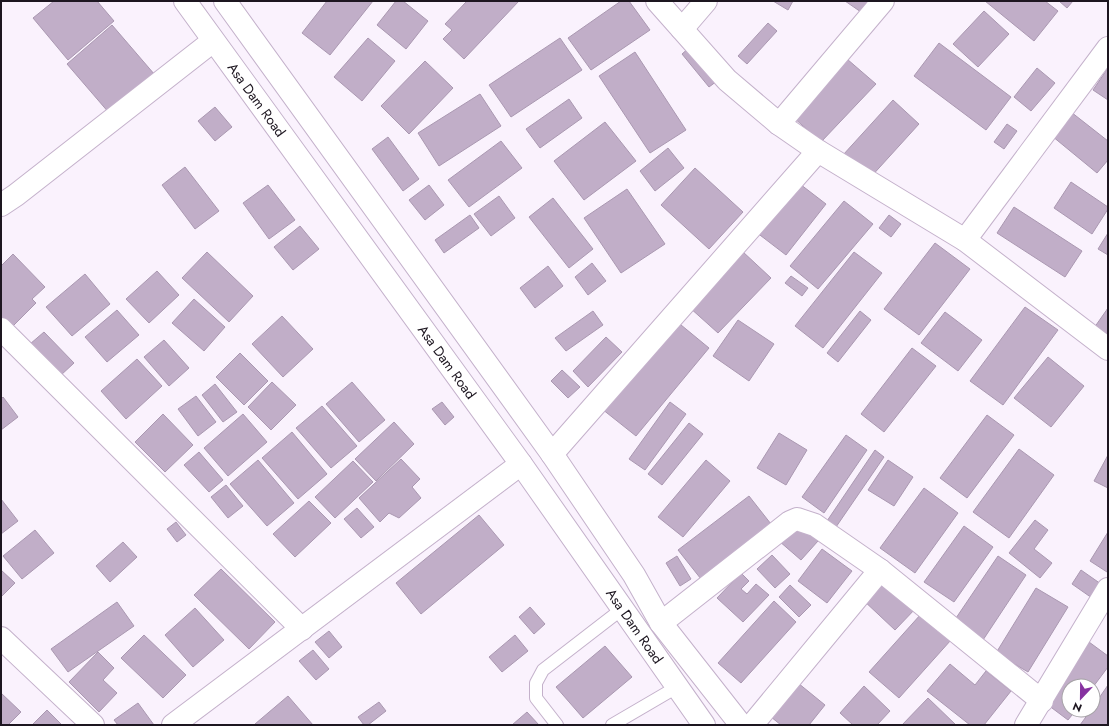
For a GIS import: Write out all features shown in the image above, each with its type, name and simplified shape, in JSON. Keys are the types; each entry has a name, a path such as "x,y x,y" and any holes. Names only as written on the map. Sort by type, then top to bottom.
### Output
{"street":[{"name":"Asa Dam Road","path":"185,1 521,464 704,725"},
{"name":"Asa Dam Road","path":"225,1 552,454 634,575 661,623 742,725"},
{"path":"657,1 727,80 780,124 818,151 965,240 1108,349"},
{"path":"682,29 706,1"},
{"path":"780,124 883,1"},
{"path":"1,205 16,196 213,41"},
{"path":"965,240 1108,48"},
{"path":"552,454 818,151"},
{"path":"1,329 302,629"},
{"path":"173,725 521,464"},
{"path":"661,623 790,522 797,519 816,525 880,570 1042,701"},
{"path":"752,725 880,570"},
{"path":"616,600 634,575"},
{"path":"1026,725 1042,701 1108,589"},
{"path":"1,638 93,725"}],"lane":[{"path":"557,725 536,698 536,683 543,670 616,600"},
{"path":"612,725 677,687"}],"building":[{"path":"54,1 97,1 114,21 68,60 33,18"},
{"path":"327,1 373,1 330,55 302,33"},
{"path":"396,1 403,1 428,21 406,49 377,25"},
{"path":"467,1 519,1 464,59 443,39 452,30 445,24"},
{"path":"621,1 629,1 650,30 591,70 568,38"},
{"path":"773,1 793,1 788,10"},
{"path":"845,1 869,1 861,12"},
{"path":"985,1 1045,1 1058,11 1034,41"},
{"path":"1059,1 1073,1 1067,8"},
{"path":"984,11 1009,34 978,67 953,44"},
{"path":"768,23 777,31 747,64 738,56"},
{"path":"112,25 155,75 110,114 67,64"},
{"path":"368,38 395,61 362,101 334,77"},
{"path":"560,38 582,70 511,117 489,85"},
{"path":"939,43 1011,97 986,130 914,76"},
{"path":"690,47 717,81 709,87 682,54"},
{"path":"635,52 686,130 650,153 599,76"},
{"path":"847,59 876,84 821,142 793,117"},
{"path":"425,61 453,88 409,134 381,106"},
{"path":"1037,68 1055,83 1031,111 1014,97"},
{"path":"1108,68 1108,100 1093,90"},
{"path":"480,94 501,126 439,166 418,133"},
{"path":"569,99 582,118 540,148 526,129"},
{"path":"893,100 919,124 869,179 843,155"},
{"path":"215,107 232,127 215,141 198,121"},
{"path":"1071,112 1108,141 1108,160 1097,173 1052,136"},
{"path":"605,122 636,161 584,200 554,161"},
{"path":"1007,124 1017,131 1004,149 994,142"},
{"path":"388,137 419,179 403,191 372,149"},
{"path":"501,141 522,168 469,207 448,180"},
{"path":"668,148 684,168 655,191 640,171"},
{"path":"185,167 219,211 195,229 162,185"},
{"path":"695,168 743,212 709,249 661,205"},
{"path":"796,181 826,204 786,255 756,232"},
{"path":"1071,182 1108,207 1092,234 1054,208"},
{"path":"268,185 295,220 269,239 243,203"},
{"path":"429,185 444,205 425,220 409,200"},
{"path":"627,189 665,244 621,273 584,218"},
{"path":"499,196 515,218 491,236 474,214"},
{"path":"553,198 593,249 569,268 529,217"},
{"path":"844,201 873,224 818,289 790,266"},
{"path":"1014,207 1082,251 1065,277 997,233"},
{"path":"470,215 479,228 444,253 435,240"},
{"path":"889,215 901,224 891,237 879,228"},
{"path":"300,226 319,249 293,270 274,247"},
{"path":"1108,233 1108,255 1098,249"},
{"path":"935,243 970,269 919,335 884,309"},
{"path":"742,251 771,278 718,333 689,307"},
{"path":"207,252 253,296 229,322 182,278"},
{"path":"854,252 882,273 823,348 795,326"},
{"path":"13,254 45,287 32,299 36,303 11,328 1,318 1,266"},
{"path":"592,263 606,281 588,295 575,277"},
{"path":"548,266 563,286 535,308 520,288"},
{"path":"157,271 179,295 149,323 126,299"},
{"path":"85,274 110,304 72,336 46,307"},
{"path":"791,276 808,288 802,296 785,283"},
{"path":"194,299 225,327 204,351 172,323"},
{"path":"1025,307 1058,330 1003,405 970,381"},
{"path":"1108,308 1108,337 1094,328"},
{"path":"117,310 139,335 107,362 85,337"},
{"path":"593,311 603,325 566,351 555,338"},
{"path":"860,311 871,320 838,362 827,353"},
{"path":"945,312 982,340 958,371 921,343"},
{"path":"282,316 313,349 283,377 252,344"},
{"path":"675,320 709,348 636,436 602,409"},
{"path":"738,320 774,344 749,381 713,356"},
{"path":"44,332 74,363 60,376 30,344"},
{"path":"606,337 622,352 588,387 573,371"},
{"path":"164,340 189,368 169,386 144,357"},
{"path":"912,348 936,366 884,432 861,414"},
{"path":"240,353 268,381 244,405 216,377"},
{"path":"1048,357 1084,386 1051,427 1014,398"},
{"path":"137,359 162,386 126,419 101,391"},
{"path":"562,370 580,387 568,398 551,381"},
{"path":"272,382 296,405 271,430 248,407"},
{"path":"352,382 385,420 359,442 326,404"},
{"path":"215,384 237,412 223,422 202,395"},
{"path":"196,396 216,422 198,436 178,409"},
{"path":"3,397 18,417 1,430 1,399"},
{"path":"442,402 454,417 445,425 432,409"},
{"path":"670,402 686,414 645,470 629,459"},
{"path":"322,406 357,446 331,468 296,428"},
{"path":"163,414 193,445 165,472 135,442"},
{"path":"243,414 267,442 228,476 204,448"},
{"path":"987,415 1014,435 967,498 940,478"},
{"path":"394,422 414,444 376,481 355,459"},
{"path":"689,423 703,434 662,485 648,474"},
{"path":"292,432 327,474 298,499 262,458"},
{"path":"779,433 807,450 786,485 757,468"},
{"path":"846,435 867,450 824,513 802,497"},
{"path":"1019,449 1054,475 1009,538 973,512"},
{"path":"875,450 884,457 836,527 827,521"},
{"path":"199,452 223,480 209,492 184,465"},
{"path":"1108,455 1108,488 1094,481"},
{"path":"401,459 420,479 412,487 421,498 399,518 389,513 380,522 359,498"},
{"path":"258,460 294,503 267,526 230,484"},
{"path":"706,460 730,481 683,537 658,517"},
{"path":"888,460 913,477 894,506 868,490"},
{"path":"353,461 373,482 335,518 315,497"},
{"path":"226,485 243,506 228,518 211,497"},
{"path":"924,488 958,513 915,573 880,548"},
{"path":"749,496 771,524 701,579 678,550"},
{"path":"1,499 18,521 1,534"},
{"path":"309,501 331,523 295,557 273,534"},
{"path":"357,508 374,527 361,538 344,519"},
{"path":"479,515 504,545 421,614 396,583"},
{"path":"1035,520 1048,530 1034,549 1052,563 1040,578 1009,553"},
{"path":"797,521 818,541 801,560 779,541"},
{"path":"176,522 186,535 177,542 167,529"},
{"path":"964,526 993,547 954,602 924,582"},
{"path":"35,530 54,553 22,579 3,556"},
{"path":"1108,532 1108,570 1107,572 1090,561"},
{"path":"123,542 137,557 110,582 96,566"},
{"path":"822,549 852,571 827,603 798,581"},
{"path":"772,555 790,574 775,588 757,569"},
{"path":"677,556 691,579 680,586 666,563"},
{"path":"998,556 1026,575 983,640 954,621"},
{"path":"221,569 275,622 249,649 194,595"},
{"path":"1,570 15,583 1,597"},
{"path":"1081,570 1101,584 1092,598 1072,584"},
{"path":"741,573 749,581 741,589 747,594 756,584 769,595 743,622 717,598"},
{"path":"884,576 917,607 895,630 862,599"},
{"path":"790,585 811,605 799,617 779,597"},
{"path":"1036,588 1068,607 1028,672 996,653"},
{"path":"774,601 796,622 741,683 718,663"},
{"path":"117,602 134,626 68,672 51,649"},
{"path":"530,607 545,624 534,634 519,617"},
{"path":"195,608 224,640 193,667 165,635"},
{"path":"921,614 951,640 899,698 869,672"},
{"path":"329,631 342,647 329,658 315,642"},
{"path":"144,635 186,675 163,698 121,658"},
{"path":"515,635 528,651 502,672 489,657"},
{"path":"1089,642 1108,656 1108,667 1100,678 1062,678"},
{"path":"605,646 632,677 583,718 556,687"},
{"path":"313,650 329,669 316,680 299,661"},
{"path":"98,652 114,668 103,680 117,693 99,712 69,682"},
{"path":"950,664 975,685 986,671 1011,691 984,725 970,725 927,691"},
{"path":"1061,679 1061,715 1044,702"},
{"path":"798,683 825,705 809,725 781,725 771,717"},
{"path":"1108,685 1108,725 1080,725 1085,718 1101,718 1101,695"},
{"path":"864,686 890,711 877,725 853,725 840,713"},
{"path":"1,693 21,712 8,725 1,725"},
{"path":"288,696 313,725 255,724"},
{"path":"928,698 956,725 902,725"},
{"path":"379,702 386,711 368,725 364,725 358,717"},
{"path":"138,703 154,725 118,725 114,720"},
{"path":"47,710 62,725 32,725"},
{"path":"527,712 539,725 512,725"}]}
